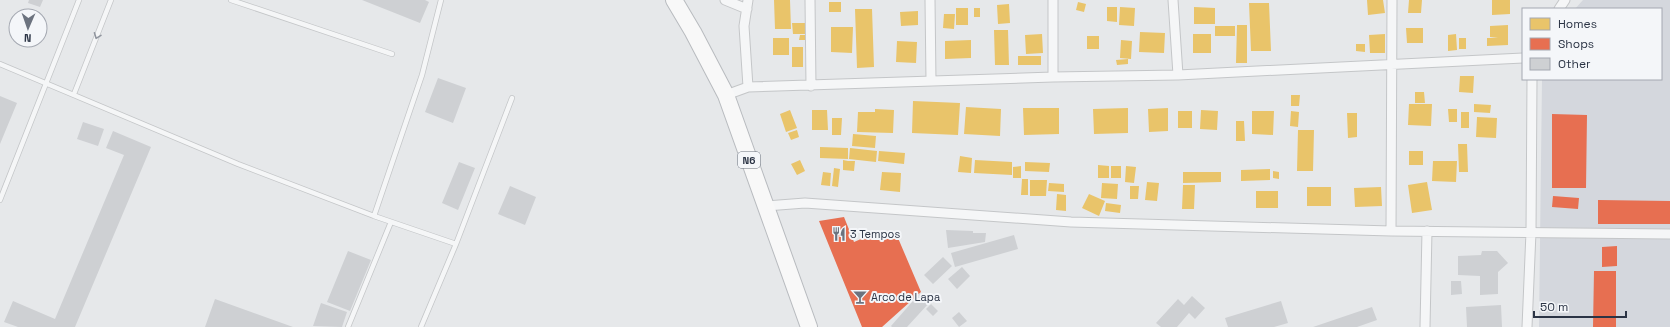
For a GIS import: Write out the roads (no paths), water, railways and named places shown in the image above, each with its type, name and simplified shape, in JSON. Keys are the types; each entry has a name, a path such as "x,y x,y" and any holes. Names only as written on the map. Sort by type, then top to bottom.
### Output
{"highway":[{"name":"N6","path":"674,0 726,95 809,327"}],"street":[{"path":"725,0 748,4 744,26 748,87"},
{"path":"810,0 811,86"},
{"path":"930,0 931,81"},
{"path":"1053,0 1053,77"},
{"path":"1173,0 1178,75"},
{"path":"1391,231 1392,0"},
{"path":"726,95 748,87 1053,77 1178,75 1522,58"},
{"path":"1527,327 1531,232 1532,80"},
{"path":"766,206 805,203 1072,222 1391,231 1670,234"},
{"path":"1425,327 1427,231"}],"lane":[{"path":"0,200 79,0"},
{"path":"74,94 111,0"},
{"path":"231,0 392,54"},
{"path":"374,216 422,75 442,0"},
{"path":"0,64 238,164 374,216 456,244"},
{"path":"421,327 456,244 512,98"},
{"path":"348,327 391,222"}],"place":[{"name":"3 Tempos","path":"839,234"},
{"name":"Arco de Lapa","path":"860,297"}]}
